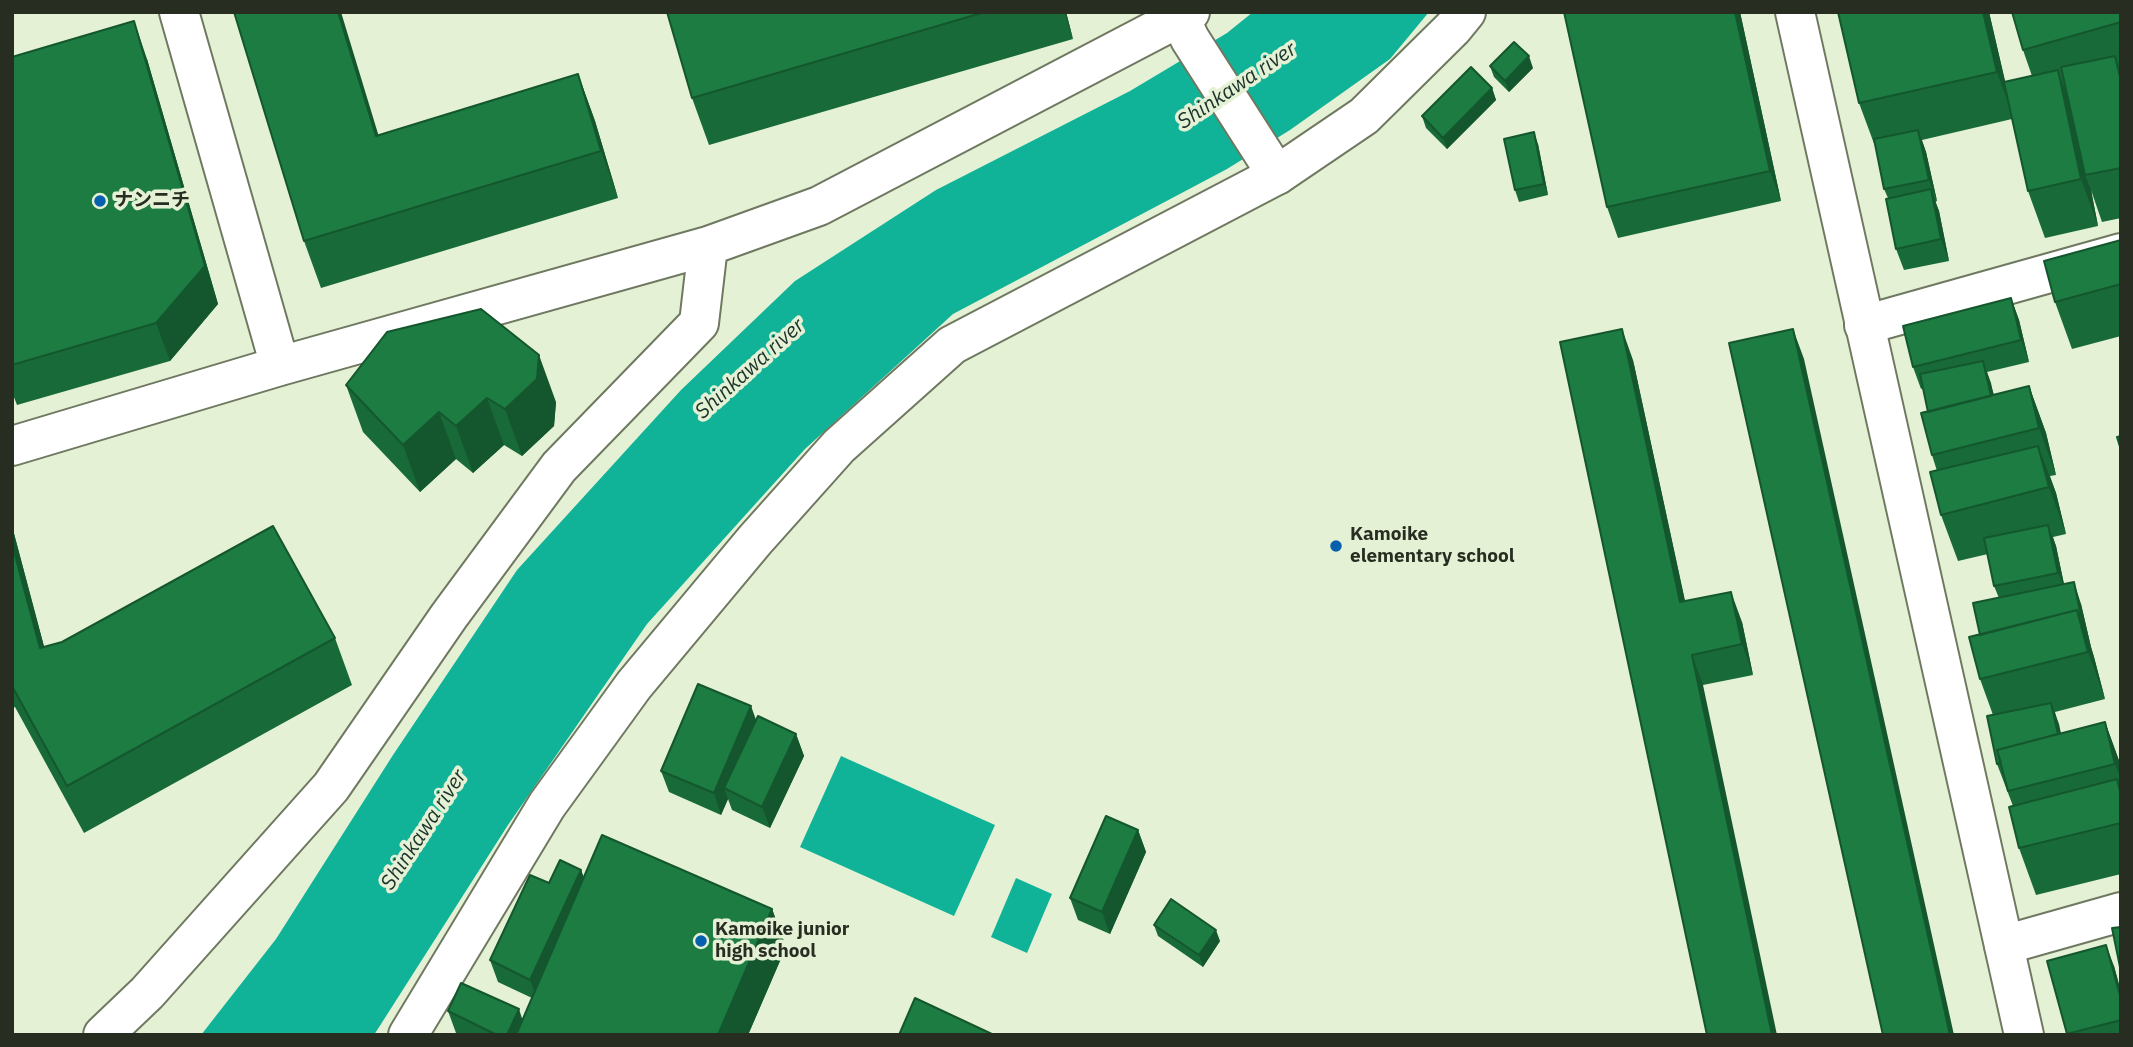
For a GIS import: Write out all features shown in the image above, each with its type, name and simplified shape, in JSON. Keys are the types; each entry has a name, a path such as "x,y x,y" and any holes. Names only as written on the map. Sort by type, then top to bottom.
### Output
{"street":[{"path":"179,12 280,366"},
{"path":"408,1035 547,805 626,695 755,540 839,446 951,345 1364,116 1466,12"},
{"path":"1796,12 2024,1035"},
{"path":"12,446 280,366 708,246 820,206 1184,21 1270,166"},
{"path":"103,1035 147,993 331,787 449,616 559,467 699,323 708,246"},
{"path":"1864,325 2121,253"},
{"path":"2004,945 2121,912"}],"water":[{"name":"Shinkawa river","path":"1253,12 1429,12 1390,59 1290,130 1227,169 953,314 805,449 647,624 508,825 374,1035 201,1035 276,939 393,755 517,570 681,390 795,281 936,190 1130,91 1227,33"},
{"path":"841,756 995,825 954,916 800,847"},
{"path":"1016,878 1052,894 1027,953 991,937"}],"building":[{"path":"234,12 338,12 376,136 578,74 601,151 304,241"},
{"path":"667,12 985,12 692,98"},
{"path":"1564,12 1735,12 1770,171 1607,207"},
{"path":"1838,12 1983,12 1997,72 1859,103"},
{"path":"2012,12 2121,12 2121,22 2023,50"},
{"name":"ナンニチ","path":"134,21 205,266 156,323 12,365 12,57"},
{"path":"1514,42 1529,56 1505,81 1490,66"},
{"path":"2115,56 2121,81 2121,168 2085,175 2061,67"},
{"path":"1471,67 1492,88 1443,138 1422,116"},
{"path":"2058,70 2081,179 2028,191 2004,82"},
{"path":"1918,130 1929,180 1884,189 1874,139"},
{"path":"1534,132 1544,184 1515,190 1504,139"},
{"path":"1931,189 1941,239 1896,249 1886,199"},
{"path":"2121,240 2121,284 2055,302 2044,261"},
{"path":"2011,298 2021,340 1913,367 1903,326"},
{"path":"481,309 539,355 537,379 505,409 487,398 456,426 439,412 403,445 346,385 387,332"},
{"path":"1622,329 1680,602 1731,592 1742,644 1692,655 1772,1035 1707,1035 1560,342"},
{"path":"1793,329 1950,1035 1883,1035 1729,343"},
{"path":"1983,361 1991,396 1928,412 1920,374"},
{"path":"2029,386 2039,428 1932,455 1921,413"},
{"path":"2038,446 2049,487 1941,515 1930,472"},
{"path":"2048,525 2058,573 1994,586 1984,538"},
{"path":"273,526 335,638 67,786 12,686 12,544 40,648 62,642"},
{"path":"2074,582 2083,626 2077,610 1980,635 1973,603"},
{"path":"2077,610 2088,652 1980,679 1969,637"},
{"path":"698,684 751,706 714,793 661,771"},
{"path":"2051,703 2058,734 1997,750 2001,763 1997,764 1987,716"},
{"path":"758,716 796,734 762,807 724,788"},
{"path":"2105,722 2115,764 2008,791 1997,750"},
{"path":"2117,779 2121,795 2121,823 2019,848 2009,807"},
{"path":"1106,816 1138,830 1102,912 1070,898"},
{"path":"602,835 772,909 718,1035 516,1035"},
{"path":"560,860 581,870 530,980 490,960 530,875 549,883"},
{"path":"1171,899 1216,930 1199,955 1154,925"},
{"path":"2121,927 2121,972 2112,928"},
{"path":"2106,945 2121,999 2121,1020 2067,1034 2047,961"},
{"path":"461,983 519,1009 507,1035 497,1035 448,1011"},
{"path":"915,998 994,1035 899,1035"}],"place":[{"name":"ナンニチ","path":"100,201"},
{"name":"Kamoike elementary school","path":"1336,546"},
{"name":"Kamoike junior high school","path":"701,941"}]}
